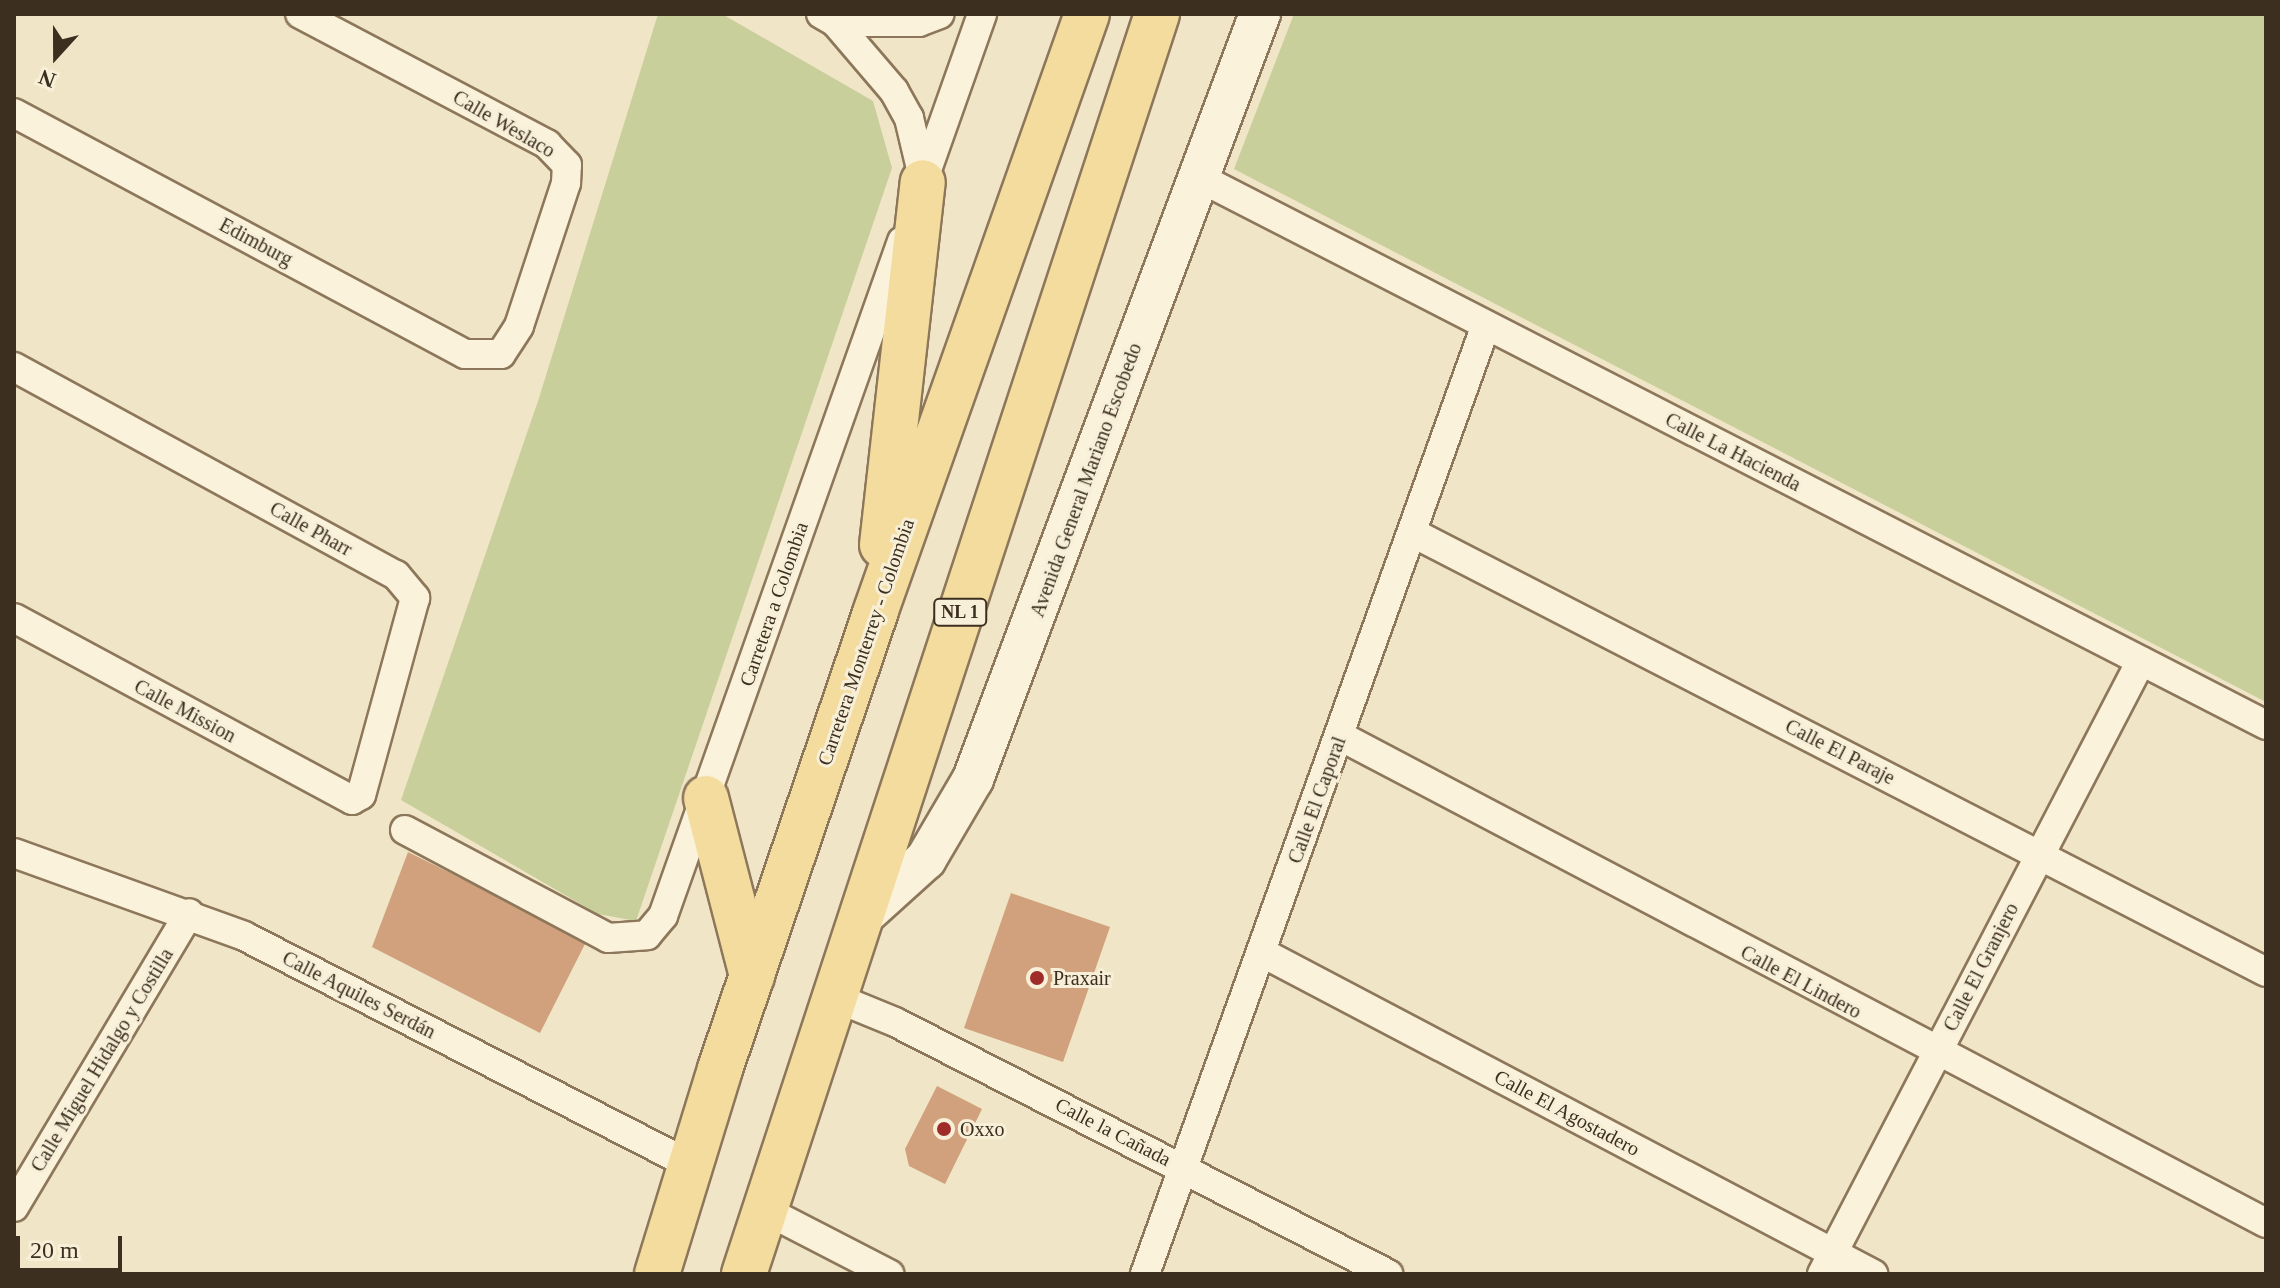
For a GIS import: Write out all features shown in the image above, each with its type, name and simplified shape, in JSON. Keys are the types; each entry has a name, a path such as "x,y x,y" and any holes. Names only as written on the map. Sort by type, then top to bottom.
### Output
{"main road":[{"name":"Carretera Monterrey - Colombia","path":"657,1274 752,976 875,613 1087,14"},
{"name":"NL 1","path":"744,1274 1157,14"},
{"path":"875,613 923,182"},
{"path":"706,798 752,976"}],"street":[{"name":"Calle Weslaco","path":"300,14 547,144 567,165 566,183 519,326 501,354"},
{"path":"828,18 906,23 940,14"},
{"name":"Carretera a Colombia","path":"405,830 608,938 629,939 647,935 663,916 982,14"},
{"name":"Avenida General Mariano Escobedo","path":"863,916 926,859 973,779 1260,14"},
{"path":"828,18 872,61 909,118 923,182"},
{"name":"Edimburg","path":"14,113 465,354 501,354"},
{"name":"Calle La Hacienda","path":"1200,178 2266,725"},
{"name":"Calle El Caporal","path":"1145,1274 1486,325"},
{"name":"Calle Pharr","path":"14,367 412,589 414,607 357,799"},
{"name":"Calle El Paraje","path":"1413,533 2266,972"},
{"name":"Calle Mission","path":"14,618 347,799 357,799"},
{"name":"Calle El Granjero","path":"1827,1264 2141,661"},
{"name":"Calle El Lindero","path":"1340,736 1936,1054 2266,1223"},
{"name":"Calle Aquiles Serdán","path":"14,853 189,913 244,936 691,1165"},
{"name":"Calle Miguel Hidalgo y Costilla","path":"14,1207 189,913"},
{"name":"Calle El Agostadero","path":"1261,952 1827,1264 1873,1274"},
{"name":"Calle la Cañada","path":"834,997 895,1022 1388,1274"},
{"path":"765,1210 889,1274"}],"green space":[{"path":"658,14 722,14 873,101 892,168 636,921 598,914 401,800 539,398"},
{"path":"1294,14 2266,14 2266,702 1234,169"}],"building":[{"path":"408,852 587,940 540,1033 372,947"},
{"name":"Praxair","path":"1011,893 1110,927 1063,1062 964,1028"},
{"name":"Oxxo","path":"937,1086 982,1109 945,1184 909,1166 905,1149"}],"place":[{"name":"Praxair","path":"1037,978"},
{"name":"Oxxo","path":"944,1129"}]}
